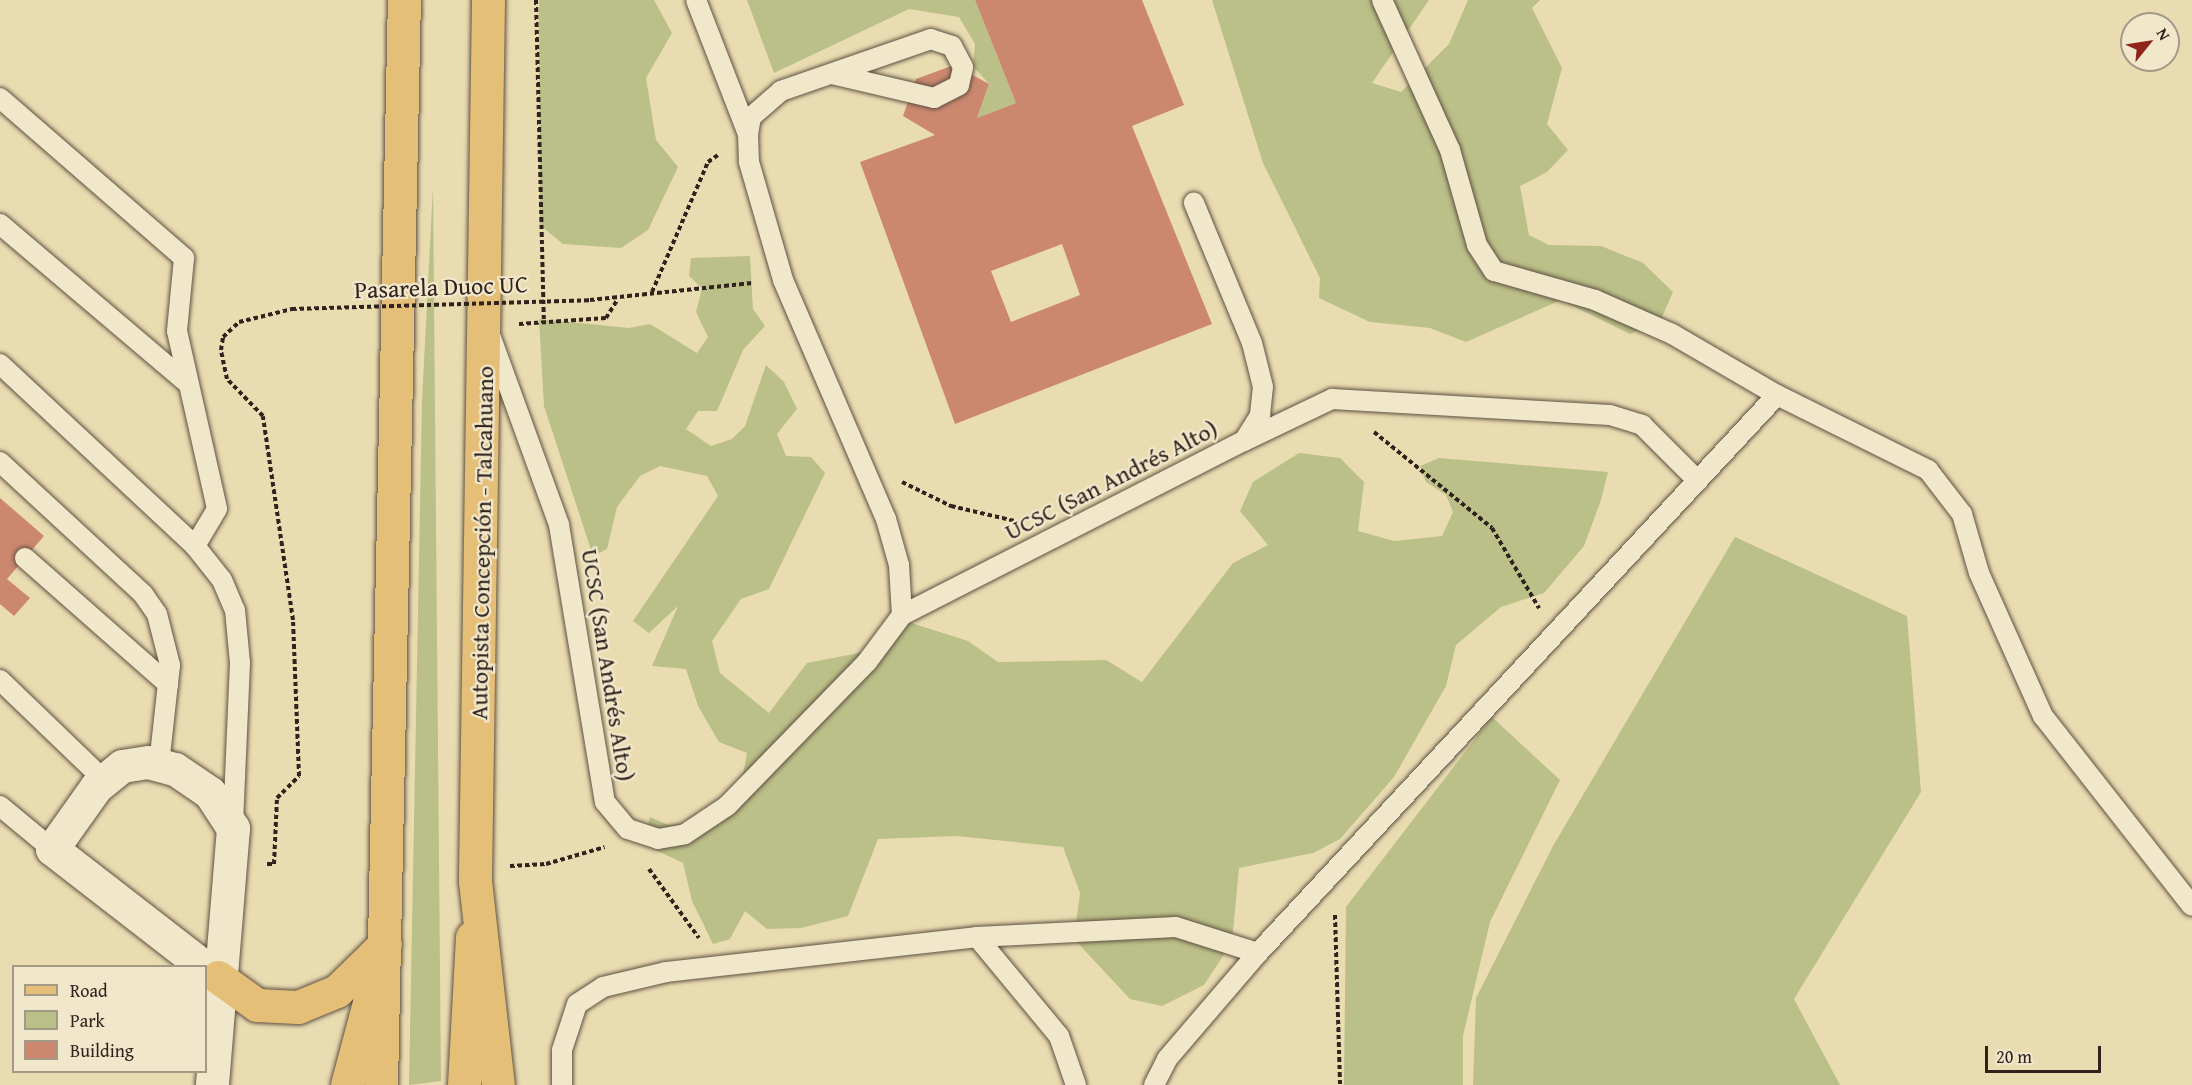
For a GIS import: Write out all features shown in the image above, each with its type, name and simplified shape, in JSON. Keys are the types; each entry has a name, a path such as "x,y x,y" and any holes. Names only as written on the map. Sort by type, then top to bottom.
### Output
{"main road":[{"path":"381,1085 404,0"},
{"name":"Autopista Concepción - Talcahuano","path":"464,1085 475,880 486,324 488,0"},
{"path":"475,880 498,1085"},
{"path":"209,971 257,1005 298,1007 337,991 385,944"},
{"path":"346,1085 385,944"}],"street":[{"path":"201,965 52,849 103,779 127,764 159,764 210,793 233,828 209,971 212,1085"}],"lane":[{"path":"696,0 748,134"},
{"path":"1383,0 1450,150 1477,245 1494,271 1595,300 1660,329 1777,394 1928,470 1962,514 1979,573 2043,716 2192,906"},
{"path":"832,74 934,98 959,85 963,67 952,46 931,39 832,74 763,101 751,117 748,134 749,162 783,280 894,544 902,615"},
{"path":"0,98 184,258 177,331 186,382 217,509 195,546"},
{"name":"UCSC (San Andrés Alto)","path":"486,324 559,525 572,578 596,773 605,802 630,834 658,839 685,834 728,806 867,662 902,615 1244,441 1260,415 1263,387 1252,343 1194,203"},
{"path":"0,224 186,382"},
{"path":"0,364 195,546 222,580 238,627 233,828"},
{"path":"1154,1085 1167,1059 1258,953 1777,394"},
{"path":"1244,441 1332,399 1610,415 1642,425 1698,481"},
{"path":"0,462 144,594 165,631 168,684 159,764"},
{"path":"25,558 168,684"},
{"path":"0,680 103,779"},
{"path":"0,806 52,849"},
{"path":"562,1085 562,1050 576,1004 603,987 666,972 977,937 1176,927 1258,953"},
{"path":"977,937 1059,1036 1076,1085"}],"path":[{"path":"536,0 544,324 606,318 618,299"},
{"path":"652,292 708,162 748,134"},
{"name":"Pasarela Duoc UC","path":"229,861 274,864 278,798 299,776 293,620 263,416 227,379 221,350 224,337 239,322 292,309 618,299 652,292 783,280"},
{"path":"1332,399 1492,528 1554,635"},
{"path":"853,442 901,481 951,506 1031,524"},
{"path":"546,864 630,834 703,943"},
{"path":"1333,872 1340,1085"}],"green space":[{"path":"539,0 654,0 672,33 646,78 656,140 678,167 648,230 621,248 563,244 540,225"},
{"path":"747,0 975,0 1016,103 977,118 989,84 973,66 975,44 959,17 909,9 774,73"},
{"path":"1212,0 1429,0 1372,83 1401,92 1449,44 1468,0 1540,0 1532,8 1562,68 1547,124 1568,150 1547,172 1520,186 1529,235 1549,245 1601,246 1643,263 1673,292 1660,322 1630,334 1561,300 1466,342 1430,328 1370,322 1319,298 1320,278 1263,163"},
{"path":"433,187 441,1081 409,1085 422,401"},
{"path":"750,256 753,309 765,326 743,350 717,411 698,411 686,429 711,446 732,439 745,426 766,365 784,382 797,409 777,434 786,456 811,457 825,473 769,589 741,599 712,641 720,673 769,713 807,663 890,647 908,622 968,641 998,662 1106,660 1142,682 1233,563 1268,545 1240,511 1253,482 1299,453 1340,458 1364,482 1358,531 1394,541 1442,536 1453,512 1446,495 1426,482 1420,466 1439,458 1608,472 1601,500 1584,546 1544,593 1501,607 1456,645 1446,686 1394,777 1340,839 1313,853 1239,868 1232,942 1204,985 1162,1006 1130,999 1074,939 1080,893 1063,847 956,836 878,839 848,916 801,928 767,929 745,911 730,939 713,944 692,901 683,863 643,844 650,817 668,825 697,823 740,792 747,753 719,742 698,706 686,669 652,666 678,606 649,633 633,621 718,496 707,476 660,466 640,476 617,507 607,549 593,556 544,406 539,319 629,328 650,324 697,353 708,337 696,312 702,288 689,276 691,258"},
{"path":"1735,537 1907,616 1921,792 1794,999 1840,1085 1473,1085 1476,998 1553,846"},
{"path":"1492,717 1560,780 1490,922 1463,1036 1463,1085 1344,1085 1346,907"}],"building":[{"path":"975,0 1142,0 1184,105 1132,126 1212,324 955,424 860,162 935,135 903,116 916,79 954,65 989,84 977,118 1016,103","holes":["1062,244 1080,295 1011,322 991,271"]},
{"path":"0,498 44,536 7,579 30,598 14,616 0,604"}]}
